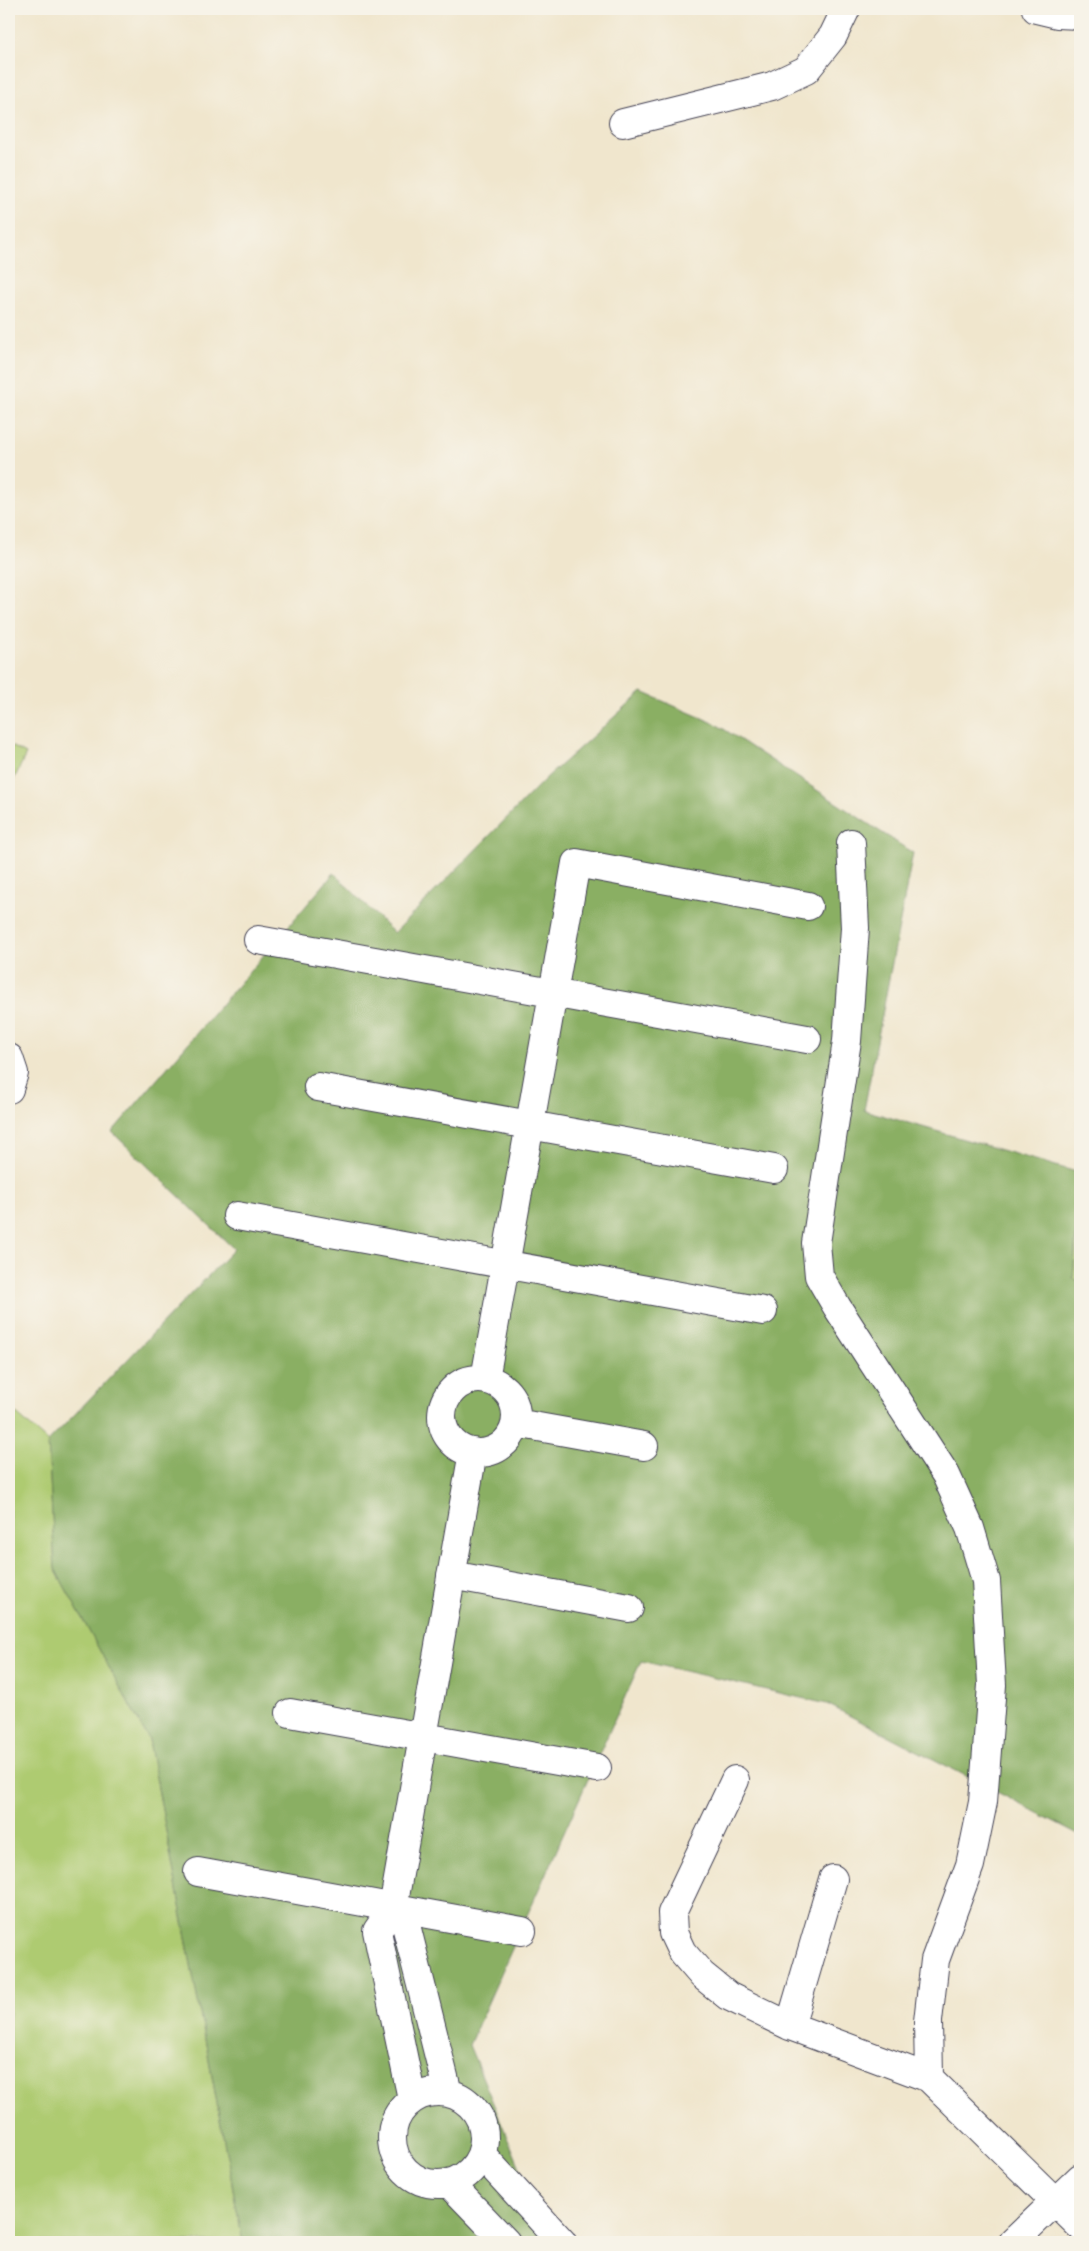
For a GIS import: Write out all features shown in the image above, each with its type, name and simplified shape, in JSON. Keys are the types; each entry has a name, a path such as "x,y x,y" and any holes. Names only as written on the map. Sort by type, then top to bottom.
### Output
{"street":[{"path":"623,124 772,86 806,70 832,36 846,9"},
{"path":"1036,9 1057,14 1080,15"},
{"path":"851,843 855,928 847,1041 816,1243 820,1276 837,1307 946,1474 970,1528 986,1580 989,1616 992,1685 983,1802 970,1865 935,1960 928,2021 928,2078"},
{"path":"485,1379 576,863 808,906"},
{"path":"258,940 807,1039"},
{"path":"9,1058 14,1073 9,1089"},
{"path":"318,1087 774,1169"},
{"path":"237,1216 763,1311"},
{"path":"474,1379 485,1379 497,1383 506,1390 516,1411 516,1423 512,1434 496,1449 485,1453 462,1449 446,1432 443,1409 446,1398 458,1386 474,1379"},
{"path":"516,1423 644,1446"},
{"path":"412,2099 377,1931 393,1908 473,1452"},
{"path":"451,1576 629,1608"},
{"path":"290,1713 598,1768"},
{"path":"735,1780 672,1913 673,1933 682,1952 702,1975 728,1996 790,2026 928,2078 1080,2226"},
{"path":"198,1872 522,1931"},
{"path":"790,2026 832,1879"},
{"path":"393,1908 406,1925 448,2093"},
{"path":"435,2092 448,2093 460,2097 471,2105 479,2116 484,2128 485,2142 482,2155 474,2168 464,2178 450,2184 436,2185 421,2182 409,2175 399,2164 393,2150 391,2135 394,2122 402,2109 412,2099 435,2092"},
{"path":"482,2155 562,2242"},
{"path":"1013,2242 1080,2178"},
{"path":"450,2184 506,2242"}],"green space":[{"path":"642,692 716,724 913,853 864,1110 1080,1173 1073,1278 1080,1282 1080,1835 827,1704 641,1661 469,2045 551,2242 243,2242 149,1740 55,1569 48,1442 234,1249 112,1132 334,873 394,933 546,778"},
{"path":"9,745 26,754 9,790"},
{"path":"1080,1195 1080,1282 1073,1278"},
{"path":"9,1407 48,1442 55,1569 149,1740 243,2242 9,2242"}]}
